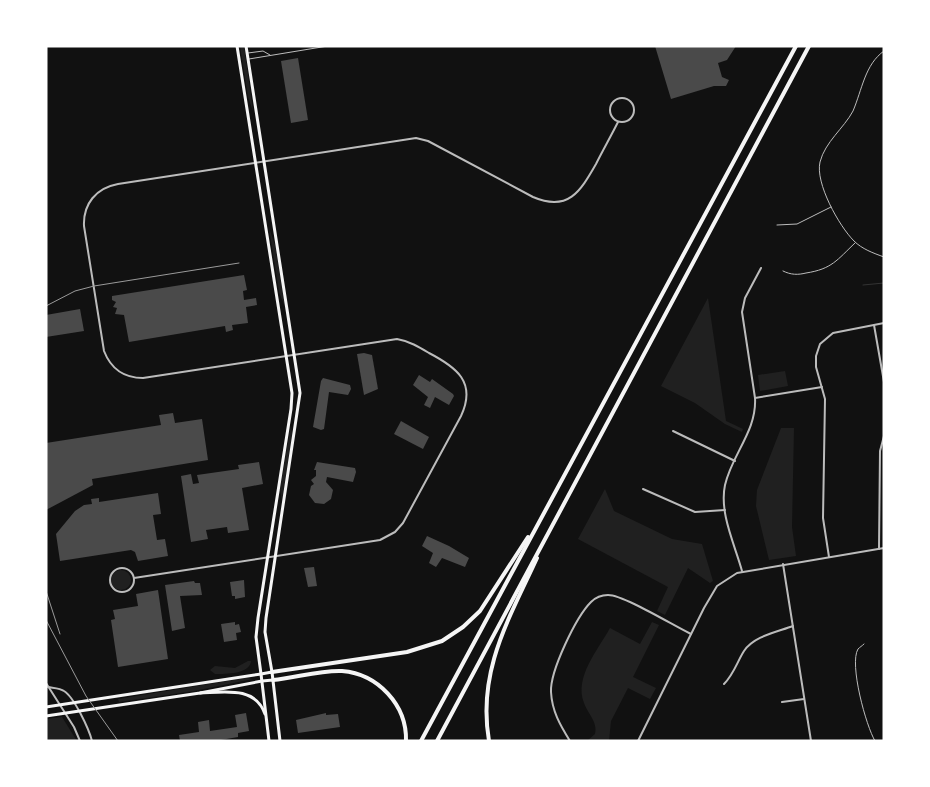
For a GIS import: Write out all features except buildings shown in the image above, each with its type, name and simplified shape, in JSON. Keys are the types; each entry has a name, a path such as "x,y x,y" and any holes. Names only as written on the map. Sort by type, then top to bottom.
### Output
{"highway":[{"path":"422,741 796,46"},
{"path":"437,741 810,46"},
{"path":"272,672 419,650 452,635 472,620 483,606 544,512"},
{"path":"489,741 486,698 494,654 556,517"},
{"path":"273,680 340,671 364,677 380,685 397,705 404,722 406,741"}],"main road":[{"path":"238,46 291,386 291,410 257,628 269,741"},
{"path":"246,46 295,355 300,400 265,625 280,741"},
{"path":"46,707 272,672"},
{"path":"46,716 273,680"},
{"path":"200,693 230,692 248,694 259,701 268,719"}],"street":[{"path":"618,99 627,99 634,107 634,115 628,121 618,122 610,112 612,104 618,99"},
{"path":"134,578 380,540 399,529 464,408 466,395 462,378 450,364 402,340 390,340 143,378 124,374 115,368 106,356 84,226 86,208 96,193 113,184 410,138 423,139 532,197 545,202 558,202 571,198 582,189 618,122"},
{"path":"742,571 725,510 725,484 753,420 755,398 742,312 743,301 761,268"},
{"path":"829,557 824,518 825,400 816,362 820,344 833,333 884,323"},
{"path":"874,325 884,379"},
{"path":"755,398 822,387"},
{"path":"673,431 735,461"},
{"path":"879,548 880,451 884,436"},
{"path":"643,489 695,512 725,510"},
{"path":"880,491 884,490"},
{"path":"638,741 715,589 728,578 742,571 884,548"},
{"path":"783,564 811,741"},
{"path":"120,568 131,571 134,578 133,586 126,592 114,590 109,582 113,571 120,568"},
{"path":"570,741 554,710 551,694 552,678 557,661 586,608 600,596 618,597 691,634"},
{"path":"724,684 730,678 749,645 761,637 793,626"},
{"path":"46,683 74,727 80,741"},
{"path":"48,687 64,691 70,697 85,723 92,741"},
{"path":"782,702 804,699"},
{"path":"722,741 731,741"}],"lane":[{"path":"248,59 328,46"},
{"path":"248,53 263,51 271,55"},
{"path":"884,51 872,62 851,114 821,159 820,181 832,206 855,242 868,251 884,257"},
{"path":"777,225 798,224 832,206"},
{"path":"783,271 798,274 824,270 832,266 855,242"},
{"path":"864,644 858,650 855,662 865,718 875,741"}],"shaded area":[{"path":"240,46 244,46 253,111 248,97"},
{"path":"269,228 275,245 285,307 279,292"},
{"path":"708,298 726,421 743,429 742,432 725,424 695,403 661,386"},
{"path":"785,371 788,386 760,391 758,375"},
{"path":"291,425 292,434 282,501 280,489"},
{"path":"781,428 794,428 792,527 796,556 769,560 756,506 757,490"},
{"path":"605,489 614,511 672,539 702,544 713,581 710,583 688,568 665,615 657,611 668,587 578,539"},
{"path":"121,570 128,573 131,580 128,587 121,590 114,587 111,580 114,573"},
{"path":"652,622 659,625 633,677 656,688 650,699 628,688 611,721 609,741 587,741 595,734 596,730 584,703 582,693 582,683 589,664 610,628 640,644"},
{"path":"251,661 250,665 242,671 215,674 210,670 215,666 235,668"},
{"path":"246,678 253,679 194,691 119,702 118,699"},
{"path":"62,717 77,741 46,741 46,719"}],"waterway":[{"path":"863,285 884,283"}],"railway":[{"path":"46,306 75,291 94,286 239,263"},
{"path":"46,591 60,634"},
{"path":"46,620 86,696 118,741"}]}
